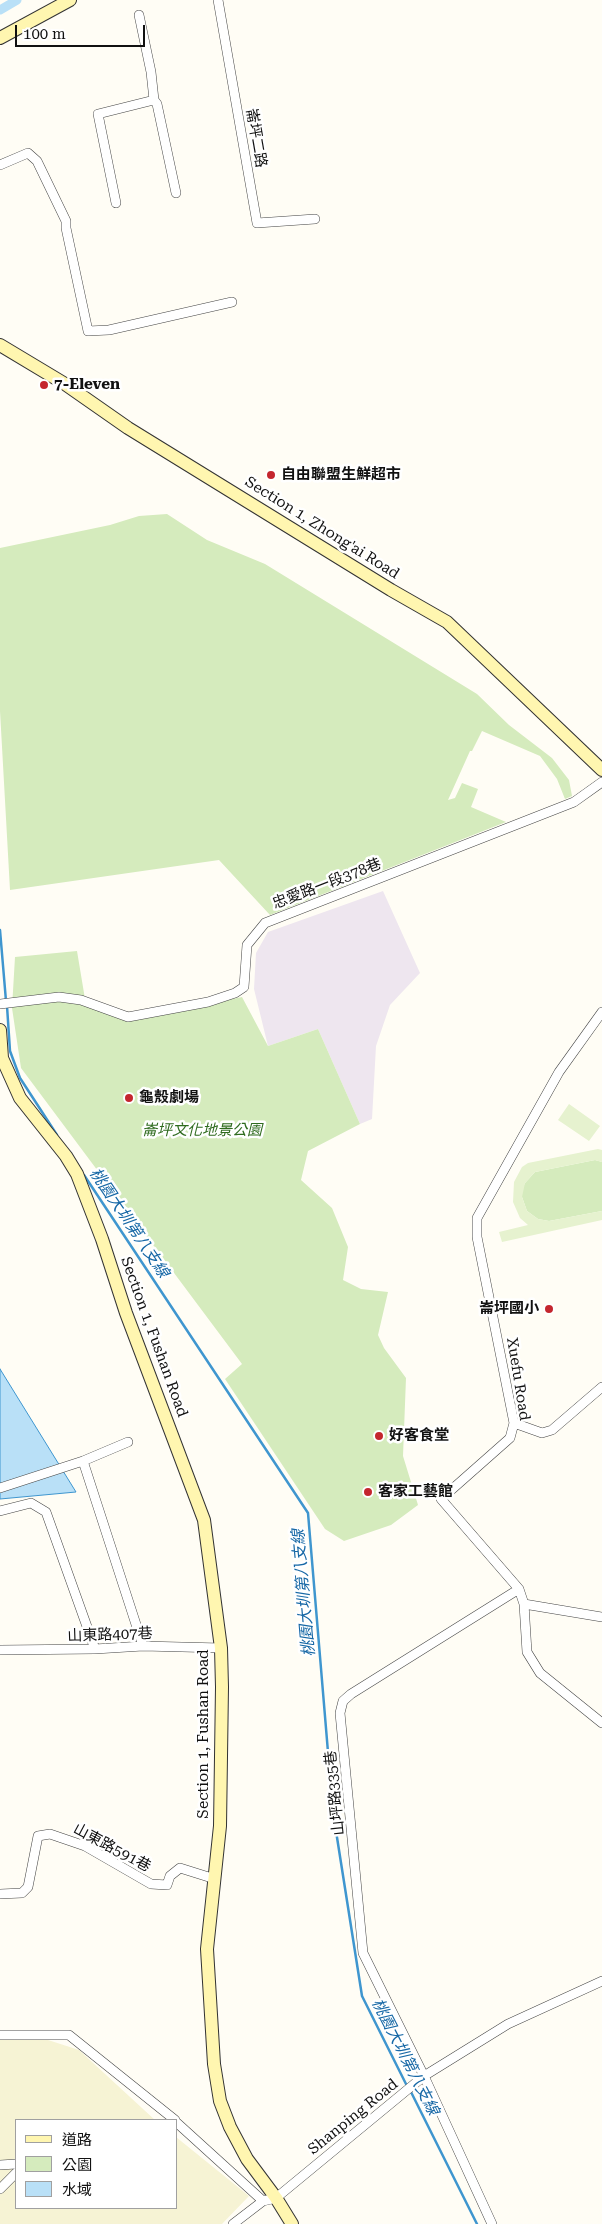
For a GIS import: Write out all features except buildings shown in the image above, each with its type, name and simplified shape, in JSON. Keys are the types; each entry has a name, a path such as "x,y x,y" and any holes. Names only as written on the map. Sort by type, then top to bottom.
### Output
{"street":[{"path":"0,38 70,0"},
{"name":"崙坪二路","path":"218,0 258,223 315,219"},
{"path":"139,15 151,72 154,100 157,104 176,193"},
{"path":"116,204 98,114 154,100"},
{"path":"0,165 28,153 36,161 66,221 88,331 109,330 232,302"},
{"name":"Section 1, Zhong'ai Road","path":"0,345 65,384 162,449 391,590 447,622 602,770"},
{"name":"忠愛路一段378巷","path":"4,1003 59,997 81,1000 128,1017 208,1002 235,993 244,987 247,945 265,923 574,802 602,782"},
{"name":"Xuefu Road","path":"602,1012 559,1072 477,1218 477,1237 514,1423 510,1438 441,1498 518,1589 524,1604 524,1636 527,1652 533,1664 540,1673 602,1723"},
{"name":"Section 1, Fushan Road","path":"0,1030 2,1058 20,1098 66,1156 76,1174 102,1239 126,1313 204,1520 221,1648 222,1781 215,1879 207,1950 216,2082 220,2101 230,2127 247,2159 276,2198 292,2224"},
{"path":"514,1423 542,1433 552,1430 602,1387"},
{"path":"0,1488 83,1460 128,1442"},
{"path":"83,1460 143,1646"},
{"path":"0,1511 31,1502 46,1512 95,1649"},
{"name":"山坪路335巷","path":"492,2224 424,2076 362,1953 340,1714 343,1701 352,1694 518,1589"},
{"path":"524,1604 602,1616"},
{"name":"山東路407巷","path":"0,1650 95,1649 143,1646 221,1648"},
{"name":"山東路591巷","path":"0,1894 22,1893 28,1887 38,1836 50,1834 85,1846 151,1884 166,1885 170,1876 180,1868 215,1879"},
{"name":"Shanping Road","path":"233,2224 263,2201 276,2198 424,2076 508,2024 602,1981"},
{"path":"0,2035 69,2035 174,2119"},
{"path":"178,2123 263,2201"},
{"path":"0,2164 15,2164"},
{"path":"0,2190 15,2174"}],"shaded area":[{"path":"383,891 420,973 390,1005 376,1046 372,1119 360,1124 318,1029 268,1046 254,989 256,953 268,932"},
{"path":"0,2040 48,2040 79,2050 154,2119 15,2119 15,2209 178,2209 178,2139 249,2196 222,2224 0,2224"}],"green space":[{"path":"167,514 207,540 265,564 477,694 509,725 552,758 569,780 572,796 565,799 557,779 540,756 482,731 472,751 470,751 448,800 455,798 462,783 478,789 471,807 506,822 270,915 219,860 10,890 0,711 0,548 110,525 139,516"},
{"name":"崙坪文化地景公園","path":"77,951 86,1005 126,1021 242,997 268,1046 318,1029 360,1124 308,1151 301,1180 332,1208 348,1247 343,1280 361,1289 388,1292 378,1335 384,1348 406,1378 403,1456 418,1505 391,1525 344,1541 325,1529 225,1379 242,1364 21,1068 12,1008 15,957"},
{"path":"569,1104 600,1126 589,1141 558,1120"},
{"path":"598,1149 602,1150 602,1162 595,1160 535,1172 525,1183 522,1197 527,1211 538,1219 549,1221 602,1211 602,1220 502,1242 499,1232 528,1225 520,1218 513,1202 514,1182 522,1167 528,1163"},
{"path":"595,1160 602,1162 602,1211 549,1221 538,1219 527,1211 522,1197 522,1190 525,1183 535,1172"}],"water":[{"path":"0,1369 76,1492 0,1499"}],"waterway":[{"path":"0,10 17,0"},
{"name":"桃園大圳第八支線","path":"0,930 6,1001"},
{"name":"桃園大圳第八支線","path":"7,1006 10,1051 20,1078 57,1135"},
{"name":"桃園大圳第八支線","path":"84,1175 308,1513 333,1812 362,1996 407,2086"},
{"name":"桃園大圳第八支線","path":"410,2090 477,2224"}],"place":[{"name":"7-Eleven","path":"44,385"},
{"name":"自由聯盟生鮮超市","path":"271,475"},
{"name":"龜殼劇場","path":"129,1098"},
{"name":"崙坪國小","path":"549,1309"},
{"name":"好客食堂","path":"379,1436"},
{"name":"客家工藝館","path":"368,1492"}]}
